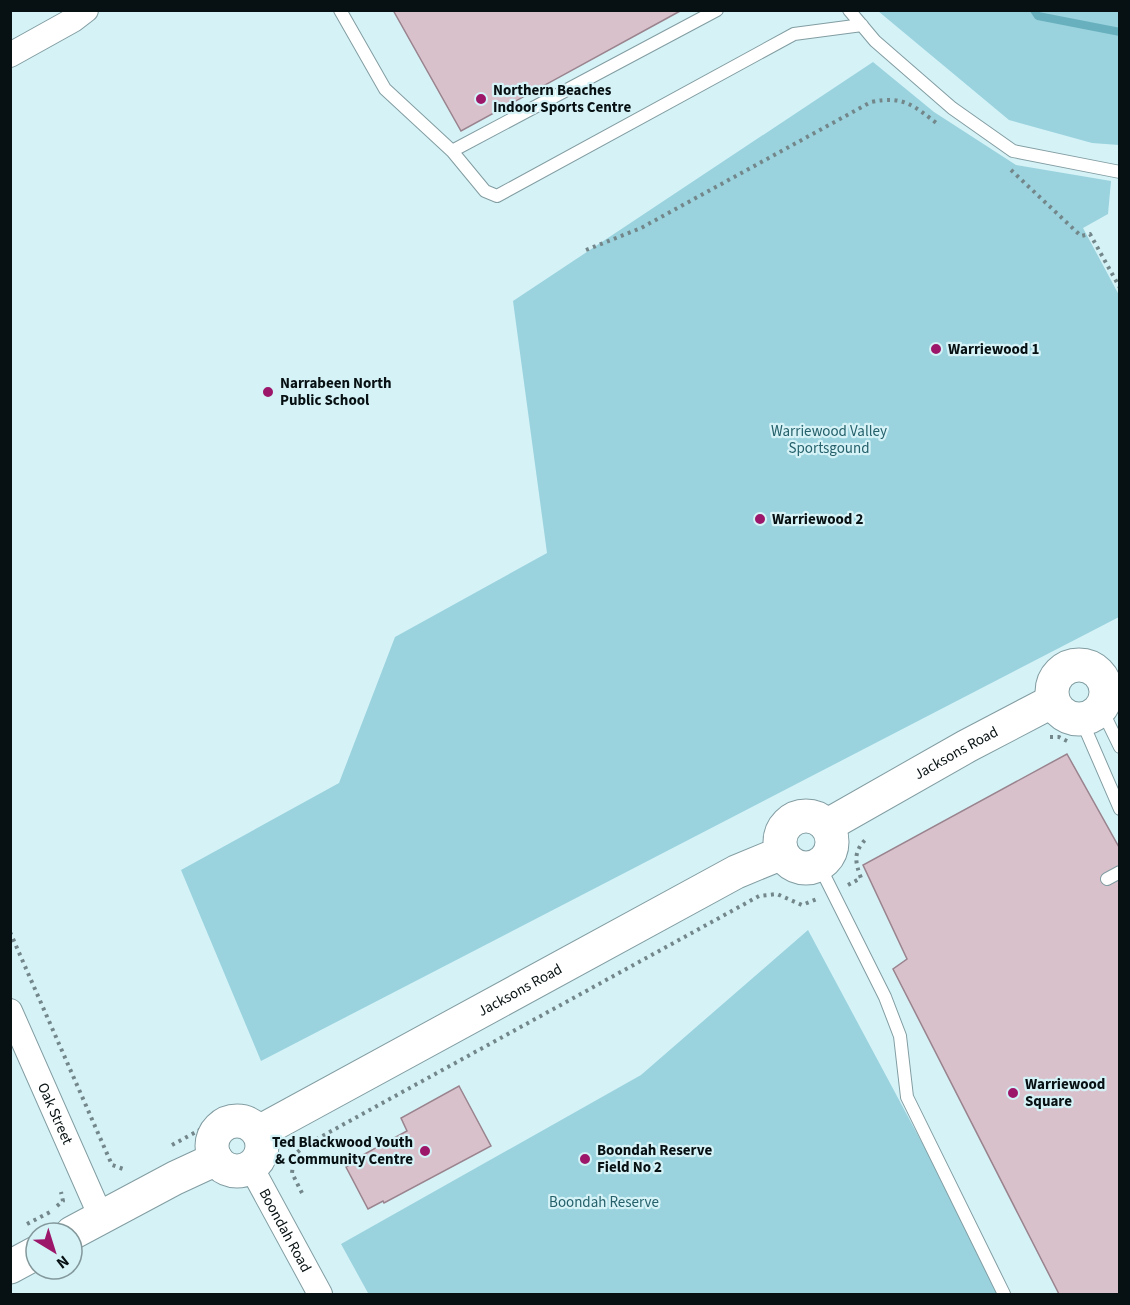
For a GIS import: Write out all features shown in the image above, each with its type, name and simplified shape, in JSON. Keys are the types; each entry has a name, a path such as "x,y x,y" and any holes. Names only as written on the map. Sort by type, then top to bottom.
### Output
{"street":[{"path":"10,55 73,20 86,10"},
{"path":"1082,665 1110,669 1105,686 1106,697 1092,724 1070,717 1060,711 1053,701 1055,680 1061,671 1082,665"},
{"name":"Jacksons Road","path":"828,825 967,746 1053,701"},
{"path":"802,815 812,815 828,825 832,833 826,879 811,868 794,865 782,852 781,834 793,819 802,815"},
{"name":"Jacksons Road","path":"252,1119 736,872 782,852"},
{"name":"Oak Street","path":"10,1011 101,1217"},
{"path":"252,1119 263,1149 261,1157 252,1167 234,1171 221,1166 216,1159 212,1139 221,1126 229,1121 252,1119"},
{"path":"84,1226 216,1159"},
{"name":"Boondah Road","path":"252,1167 320,1294"},
{"path":"10,1267 24,1246"}],"lane":[{"path":"340,10 385,89 452,152 485,190 497,196 794,34 862,25"},
{"path":"452,152 717,10"},
{"path":"849,10 875,41 952,108 1013,152 1119,172"},
{"path":"1092,724 1119,747"},
{"path":"1092,724 1119,809"},
{"path":"1107,879 1119,872"},
{"path":"826,879 885,997 900,1036 907,1097 1004,1294"}],"path":[{"path":"586,250 641,228 871,102 890,98 909,103 943,128"},
{"path":"1009,168 1067,225 1081,236 1089,234 1119,288"},
{"path":"1040,740 1048,736 1059,736 1070,742 1077,753 1092,724"},
{"path":"302,1193 292,1173 294,1155 306,1145 759,896 777,894 802,905 826,879 861,878 855,861 858,846 871,833"},
{"path":"10,932 112,1165 124,1170 134,1165"},
{"path":"165,1149 252,1119"},
{"path":"43,1221 63,1200 59,1184"}],"green space":[{"path":"878,11 1119,11 1119,145 1092,143 1009,120"},
{"name":"Warriewood Valley Sportsgound","path":"873,62 934,112 1016,165 1111,181 1108,214 1083,228 1119,295 1119,617 261,1061 181,870 339,783 395,637 547,553 513,301"},
{"name":"Boondah Reserve","path":"808,930 1003,1294 366,1294 368,1293 341,1244 641,1075"}],"building":[{"name":"Northern Beaches Indoor Sports Centre","path":"393,10 682,10 461,131"},
{"name":"Warriewood Square","path":"1067,754 1120,849 1120,1294 1059,1294 893,969 907,959 863,865"},
{"name":"Ted Blackwood Youth & Community Centre","path":"459,1086 491,1146 384,1203 383,1201 368,1209 346,1167 360,1159 359,1157 407,1131 401,1118"}],"waterway":[{"path":"1034,10 1038,16 1120,32"}],"place":[{"name":"Northern Beaches Indoor Sports Centre","path":"481,99"},
{"name":"Warriewood 1","path":"936,349"},
{"name":"Narrabeen North Public School","path":"268,392"},
{"name":"Warriewood 2","path":"760,519"},
{"name":"Warriewood Square","path":"1013,1093"},
{"name":"Ted Blackwood Youth & Community Centre","path":"425,1151"},
{"name":"Boondah Reserve Field No 2","path":"585,1159"}]}
